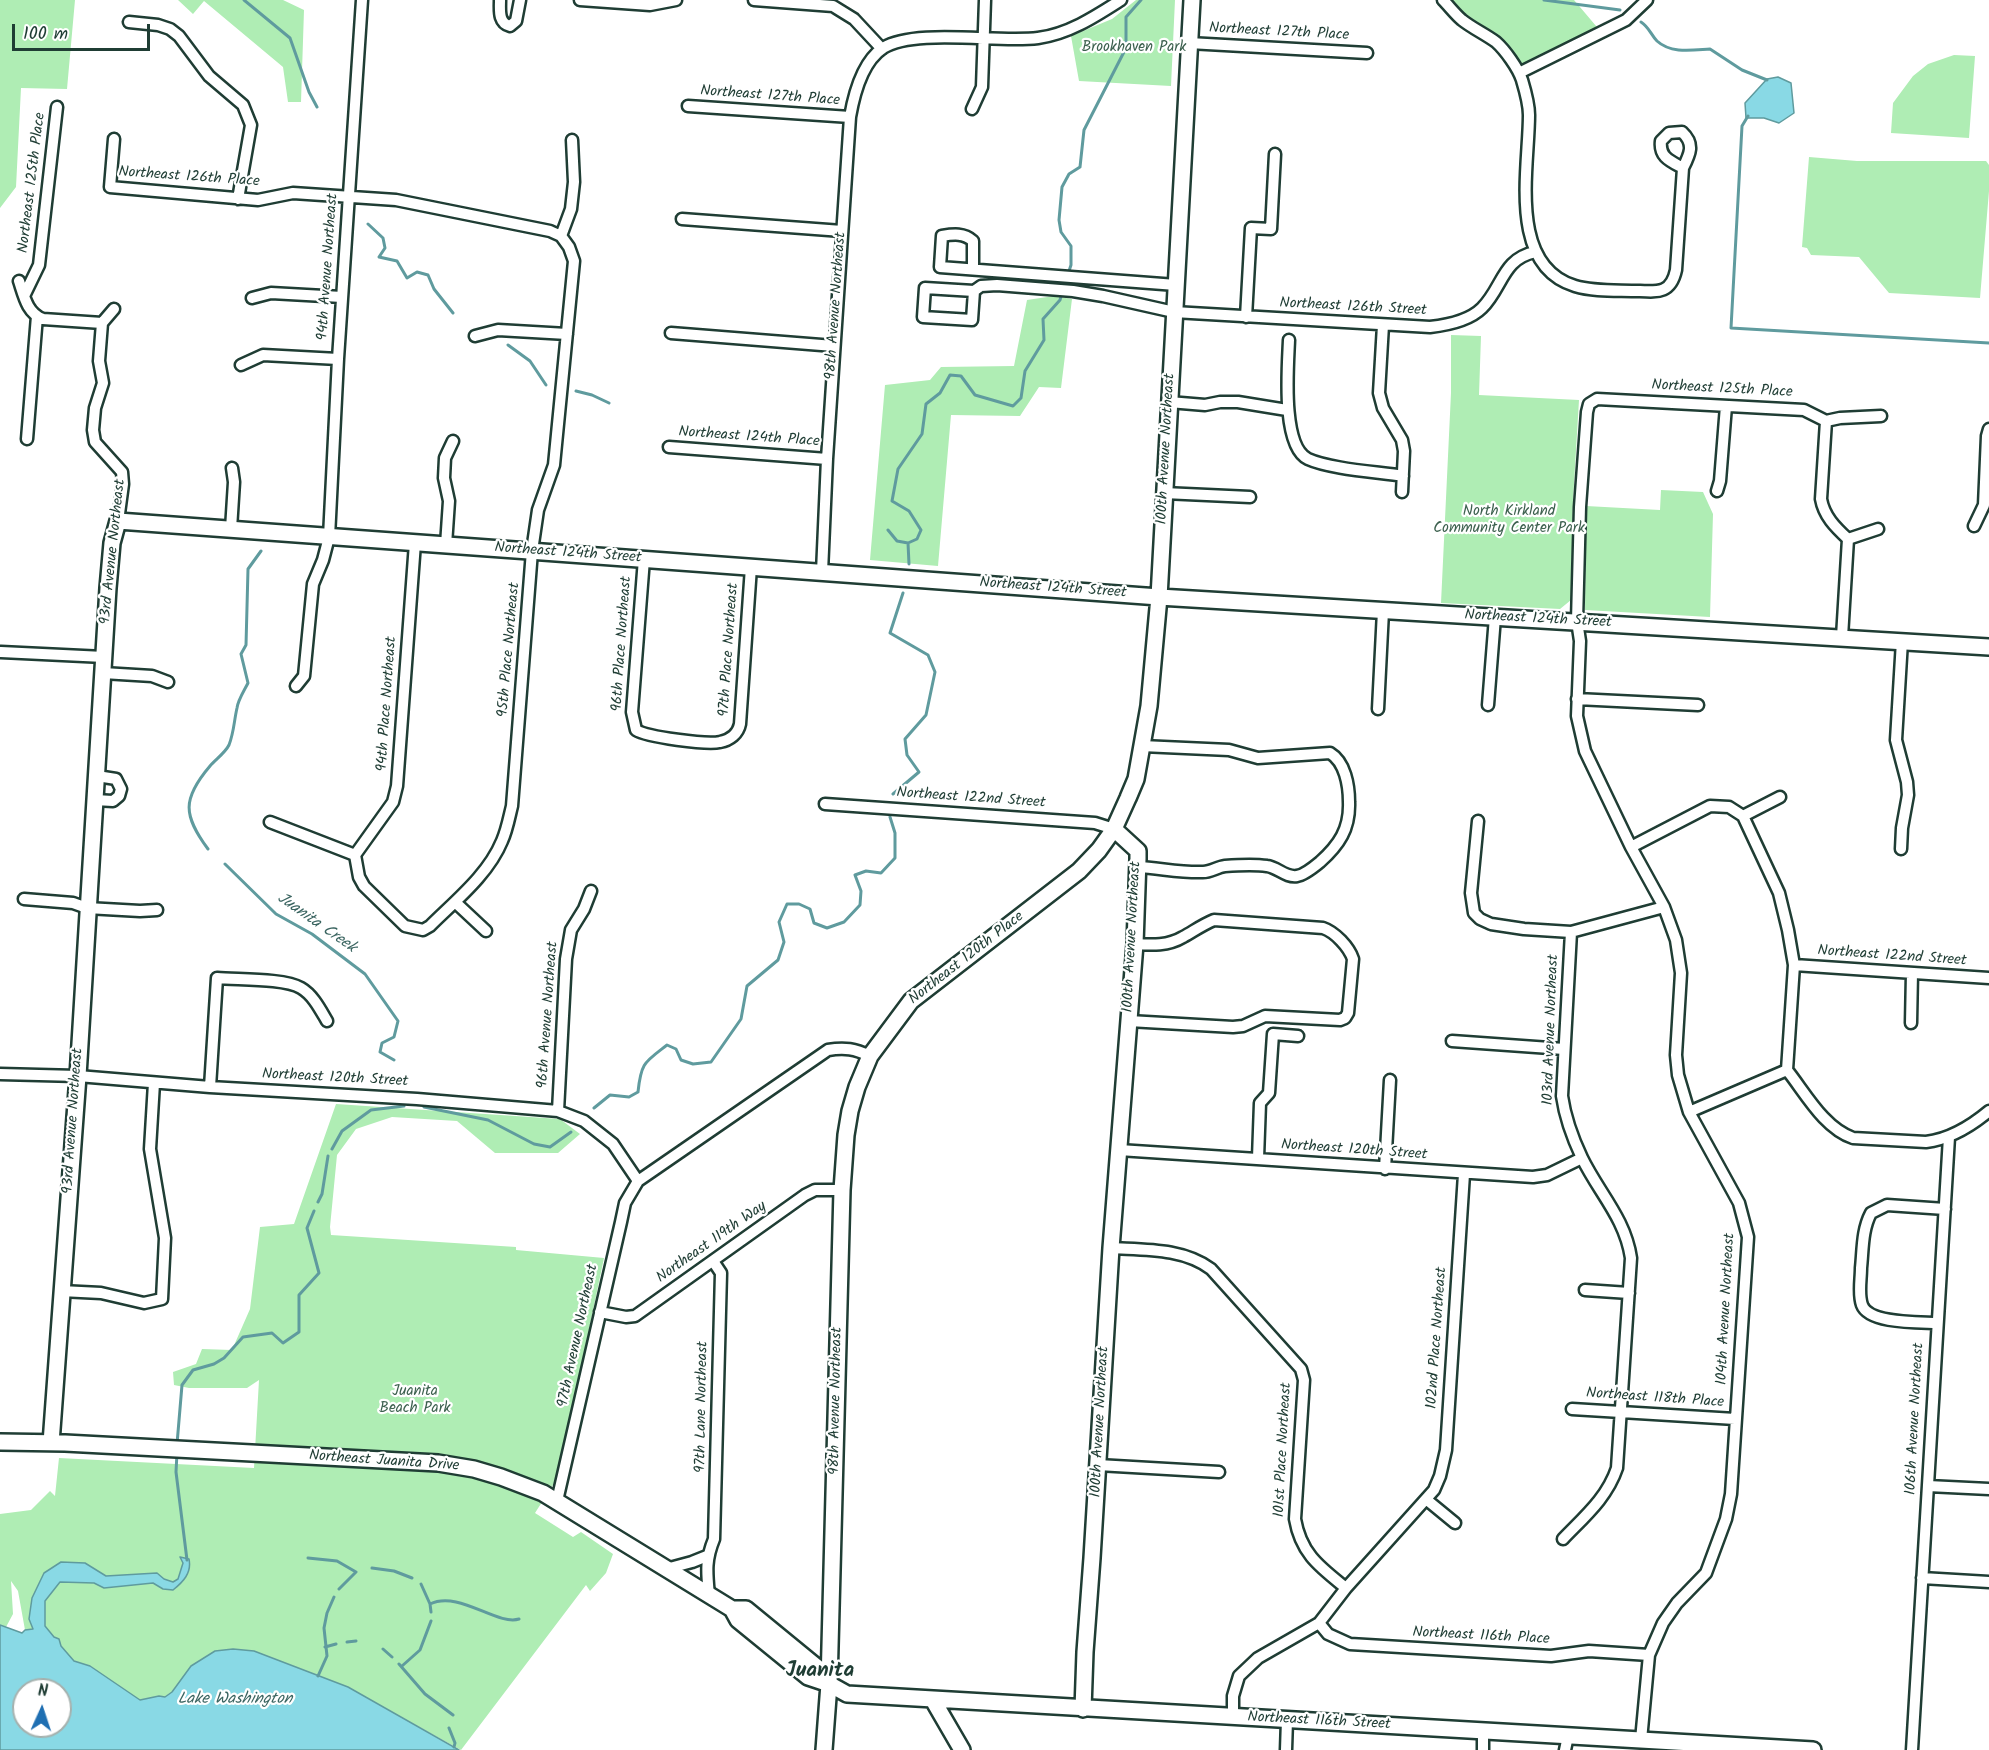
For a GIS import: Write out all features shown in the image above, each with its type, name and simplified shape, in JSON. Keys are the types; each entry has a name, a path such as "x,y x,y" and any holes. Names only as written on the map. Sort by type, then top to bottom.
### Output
{"street":[{"name":"94th Avenue Northeast","path":"296,686 304,676 313,584 323,560 328,537 362,0"},
{"path":"500,0 501,20 505,25 510,26 516,21 520,0"},
{"path":"580,0 650,5 676,0"},
{"path":"754,0 834,3 854,19 882,49 906,39 1039,38 1095,18 1121,0"},
{"path":"972,109 982,87 985,0"},
{"name":"100th Avenue Northeast","path":"1083,1709 1084,1652 1111,1248 1135,944 1138,867 1138,851 1114,829 1136,779 1149,706 1158,597 1192,0"},
{"path":"1443,0 1462,20 1498,44 1519,73 1529,113 1525,180 1526,208 1535,252 1561,279 1588,289 1656,292 1670,286 1674,281 1676,270 1683,168"},
{"path":"1519,73 1626,20 1647,0"},
{"path":"129,22 158,25 170,29 209,76 243,105 251,125 238,199"},
{"name":"Northeast 127th Place","path":"1189,43 1367,53"},
{"name":"98th Avenue Northeast","path":"822,572 827,459 850,117 856,90 871,62 882,49"},
{"name":"Northeast 127th Place","path":"688,106 850,117"},
{"name":"Northeast 125th Place","path":"24,296 39,265 57,107"},
{"name":"Northeast 126th Place","path":"114,139 110,188 258,200 293,193 396,200 550,231 561,236"},
{"path":"561,236 572,200 574,182 572,140"},
{"path":"1246,317 1251,228 1271,229 1275,154"},
{"path":"682,219 842,231"},
{"name":"95th Place Northeast","path":"356,855 359,877 364,886 405,926 423,930 455,902 490,862 507,828 514,783 532,551 538,510 554,465 574,261 569,247 561,236"},
{"name":"Northeast 126th Street","path":"974,291 972,320 923,317 925,288 974,291 981,286 997,285 1073,291 1174,312 1430,327 1462,320 1480,310 1511,264 1524,254 1535,252"},
{"path":"973,269 1176,285"},
{"path":"19,281 30,310 43,319 102,323 114,309"},
{"path":"252,298 271,293 342,297"},
{"path":"27,439 37,316"},
{"name":"93rd Avenue Northeast","path":"51,1443 78,1076 112,543 118,521 123,484 122,472 95,442 93,430 95,408 103,383 99,361 102,323"},
{"path":"1383,325 1379,393 1383,408 1402,440 1402,492"},
{"path":"475,336 498,330 567,334"},
{"path":"671,333 834,346"},
{"path":"1288,340 1287,410 1301,454 1308,459 1325,463 1403,476"},
{"path":"241,365 263,355 338,359"},
{"name":"Northeast 125th Place","path":"1577,621 1582,464 1587,412 1593,400 1804,410 1826,421 1881,416"},
{"path":"1169,402 1205,405 1238,402 1287,410"},
{"path":"1717,491 1720,481 1726,406"},
{"path":"1826,421 1821,498 1828,518 1848,539 1842,637"},
{"path":"1974,526 1984,505 1988,434"},
{"path":"446,545 449,501 444,478 445,458 453,441"},
{"name":"Northeast 124th Place","path":"669,447 827,459"},
{"path":"231,529 234,482 232,468"},
{"path":"1164,493 1250,497"},
{"name":"Northeast 124th Street","path":"118,521 1158,597 1989,647"},
{"path":"1848,539 1878,529"},
{"name":"94th Place Northeast","path":"356,855 393,802 397,786 415,543"},
{"name":"96th Place Northeast","path":"644,559 632,712 636,730 652,736 719,742 735,734"},
{"name":"97th Place Northeast","path":"735,734 740,724 751,567"},
{"path":"1378,709 1383,611"},
{"path":"1488,705 1495,617"},
{"path":"1577,621 1580,641 1577,716 1585,752 1631,847 1710,806 1729,807 1743,816 1779,893 1788,930 1794,965 1787,1070 1832,1126 1842,1134 1853,1138 1926,1142 1949,1137 1976,1122 1989,1111"},
{"path":"1901,849 1908,795 1907,782 1896,741 1902,641"},
{"path":"1,651 104,657"},
{"path":"103,673 152,676 168,682"},
{"path":"1577,699 1698,705"},
{"path":"1138,867 1203,872 1223,866 1266,866 1278,869 1288,876 1298,876 1314,867 1334,849 1348,824 1349,812 1349,793 1342,766 1338,758 1330,753 1258,758 1229,750 1142,746"},
{"path":"95,800 113,801 119,796 121,789 116,779 97,776"},
{"path":"1743,816 1780,797"},
{"name":"Northeast 122nd Street","path":"825,804 1095,823 1114,829"},
{"path":"1478,821 1471,893 1474,913 1480,919 1491,924 1524,929 1571,932 1664,907"},
{"path":"270,822 356,855"},
{"name":"Northeast 120th Place","path":"870,1056 911,1001 1079,872 1114,829"},
{"name":"104th Avenue Northeast","path":"1631,847 1664,907 1680,956 1676,1055 1678,1075 1689,1112 1739,1203 1748,1237 1731,1494 1722,1530 1706,1573 1677,1603 1663,1623 1649,1655 1641,1740"},
{"name":"96th Avenue Northeast","path":"558,1111 566,959 571,930 576,918 584,909 591,891"},
{"path":"24,899 73,903 87,908 157,910"},
{"path":"455,902 486,931"},
{"path":"1129,1021 1233,1027 1243,1026 1265,1016 1340,1020 1348,1013 1353,959 1351,952 1331,931 1323,928 1214,920 1165,944 1135,944"},
{"name":"103rd Avenue Northeast","path":"1563,1539 1603,1497 1612,1484 1617,1468 1631,1258 1624,1228 1582,1158 1564,1112 1562,1096 1571,932"},
{"name":"Northeast 122nd Street","path":"1794,965 1989,978"},
{"path":"1911,1023 1912,973"},
{"path":"210,1087 217,978 287,983 300,988 311,997 327,1021"},
{"path":"1258,1158 1260,1103 1269,1093 1273,1034 1298,1036"},
{"path":"1452,1041 1564,1049"},
{"path":"638,1181 828,1050 841,1047 853,1048 870,1056"},
{"name":"98th Avenue Northeast","path":"824,1750 829,1684 844,1152 850,1111 870,1056"},
{"path":"1689,1112 1787,1070"},
{"name":"Northeast 120th Street","path":"0,1074 78,1076 558,1111 584,1121 613,1144 638,1181"},
{"path":"1385,1169 1390,1080"},
{"path":"61,1291 101,1293 144,1303 162,1299 165,1238 150,1149 154,1083"},
{"name":"106th Avenue Northeast","path":"1912,1750 1949,1137"},
{"name":"Northeast 120th Street","path":"1119,1150 1533,1177 1548,1175 1582,1158"},
{"name":"102nd Place Northeast","path":"1346,1588 1427,1500 1440,1476 1446,1450 1464,1174"},
{"name":"97th Avenue Northeast","path":"557,1501 625,1203 638,1181"},
{"name":"Northeast 119th Way","path":"600,1312 626,1317 635,1316 806,1195 815,1190 842,1190"},
{"path":"1937,1323 1880,1318 1865,1311 1860,1293 1864,1231 1871,1213 1887,1205 1945,1209"},
{"name":"101st Place Northeast","path":"1111,1248 1184,1254 1199,1260 1211,1269 1301,1369 1304,1380 1295,1519 1297,1532 1308,1554 1346,1588"},
{"name":"97th Lane Northeast","path":"709,1596 706,1570 707,1556 714,1539 721,1273 712,1261"},
{"path":"1585,1290 1629,1293"},
{"name":"Northeast 118th Place","path":"1572,1409 1735,1419"},
{"name":"Northeast Juanita Drive","path":"0,1442 169,1448 438,1463 501,1477 557,1501 732,1609 738,1620 808,1677 829,1684"},
{"path":"1098,1465 1219,1472"},
{"path":"1928,1485 1989,1489"},
{"path":"1427,1500 1455,1523"},
{"path":"666,1569 707,1556"},
{"path":"1922,1578 1989,1582"},
{"path":"1233,1718 1233,1696 1239,1676 1258,1658 1319,1623 1346,1588"},
{"name":"Northeast 116th Place","path":"1319,1623 1328,1634 1350,1644 1551,1656 1589,1651 1649,1655"},
{"name":"Northeast 116th Street","path":"829,1684 847,1694 1484,1732 1566,1743 1641,1740 1813,1750"},
{"path":"933,1700 962,1750"},
{"path":"1286,1750 1287,1720"},
{"path":"1483,1750 1484,1732"}],"green space":[{"path":"0,0 75,0 67,89 21,88 16,187 0,208"},
{"path":"178,0 283,0 304,10 301,102 288,102 283,67 204,1 193,14"},
{"name":"Brookhaven Park","path":"1136,0 1175,0 1171,86 1079,81 1071,36 1112,19"},
{"path":"1443,0 1574,0 1602,33 1519,73 1498,44"},
{"path":"1954,55 1975,56 1969,138 1891,133 1893,103 1913,76 1928,64"},
{"path":"1809,157 1857,161 1986,161 1989,165 1989,191 1980,298 1889,293 1859,257 1811,255 1807,248 1802,247"},
{"path":"1054,296 1072,299 1061,388 1039,387 1020,416 951,415 938,566 870,560 885,385 930,380 941,367 1014,366 1027,300"},
{"name":"North Kirkland Community Center Park","path":"1451,335 1481,336 1479,395 1579,400 1573,501 1571,600 1560,609 1441,603 1451,393"},
{"name":"North Kirkland Community Center Park","path":"1661,490 1703,492 1713,514 1710,617 1585,610 1586,506 1660,510"},
{"name":"Juanita Beach Park","path":"336,1104 560,1119 580,1134 558,1153 495,1153 457,1121 392,1117 356,1129 337,1155 331,1235 516,1247 516,1250 604,1258 558,1477 535,1513 573,1537 581,1532 613,1554 606,1573 590,1591 586,1585 461,1750 348,1688 254,1651 215,1651 191,1666 165,1698 159,1696 140,1701 90,1666 74,1661 42,1629 48,1572 38,1585 33,1629 25,1630 18,1591 11,1581 13,1614 6,1627 0,1625 0,1514 31,1510 50,1491 55,1496 59,1458 254,1468 259,1380 247,1388 189,1388 174,1385 173,1372 196,1364 202,1349 232,1350 250,1309 260,1227 294,1224"}],"water":[{"path":"1778,77 1791,83 1794,113 1779,123 1764,118 1746,118 1745,103 1767,79"},
{"name":"Lake Washington","path":"180,1557 189,1559 188,1573 173,1590 163,1589 153,1583 104,1588 94,1583 60,1582 45,1601 45,1626 54,1637 59,1639 61,1646 74,1661 90,1666 140,1700 165,1697 172,1692 191,1666 215,1651 233,1649 254,1651 348,1687 459,1750 0,1750 0,1625 22,1633 33,1629 29,1619 32,1598 44,1573 61,1562 85,1563 106,1576 157,1573 173,1582 178,1579 183,1563"}],"waterway":[{"path":"244,0 290,38 309,92 317,107"},
{"name":"Juanita Creek","path":"1068,274 1071,265 1071,246 1061,232 1059,220 1062,187 1069,174 1080,167 1084,130 1126,48 1126,17 1141,0"},
{"path":"1544,0 1620,10"},
{"path":"1641,22 1657,41 1669,48 1675,50 1710,49 1742,70 1767,80"},
{"path":"1748,116 1742,126 1731,328 1989,343"},
{"path":"368,224 383,238 385,248 379,257 397,261 407,278 417,272 428,275 434,289 453,313"},
{"name":"Juanita Creek","path":"909,564 908,543 917,539 921,530 909,511 892,501 898,469 922,434 926,404 940,393 950,375 961,376 975,395 1013,406 1021,398 1025,371 1044,340 1043,319 1060,300 1066,280"},
{"path":"508,345 530,361 546,385"},
{"path":"576,391 609,403"},
{"path":"888,530 897,541 908,543"},
{"name":"Juanita Creek","path":"208,849 190,816 190,798 201,778 229,745 238,705 248,683 241,654 246,645 248,569 261,551"},
{"name":"Juanita Creek","path":"893,794 919,772 907,755 905,739 926,715 935,672 928,655 890,633 903,593"},
{"name":"Juanita Creek","path":"594,1108 610,1095 629,1097 638,1092 645,1064 667,1045 676,1049 681,1060 693,1064 711,1062 741,1019 747,986 778,960 784,942 779,922 787,904 799,904 810,909 814,923 827,928 844,922 860,905 861,891 855,875 866,871 881,873 895,858 895,833 890,817"},
{"name":"Juanita Creek","path":"225,864 276,914 312,934 365,974 398,1021 394,1037 382,1043 380,1052 394,1060"},
{"name":"Juanita Creek","path":"332,1149 342,1131 371,1110 404,1106"},
{"name":"Juanita Creek","path":"424,1107 488,1120 534,1144 550,1147 571,1132"},
{"name":"Juanita Creek","path":"318,1202 322,1194 328,1156"},
{"name":"Juanita Creek","path":"177,1444 182,1385 193,1370 214,1364 224,1358 243,1337 272,1333 283,1343 299,1332 299,1295 319,1273 307,1228 314,1211"},
{"name":"Juanita Creek","path":"177,1453 176,1472 187,1560"},
{"path":"308,1558 337,1561 356,1572 339,1589"},
{"path":"372,1568 394,1571 412,1578"},
{"path":"421,1584 431,1612"},
{"path":"318,1676 327,1656 324,1628 334,1597"},
{"path":"430,1604 453,1601 500,1618 519,1619"},
{"path":"402,1666 420,1650 431,1621"},
{"path":"347,1642 356,1641"},
{"path":"325,1647 336,1644"},
{"path":"383,1649 392,1657"},
{"path":"399,1664 425,1694 453,1715"},
{"path":"449,1728 455,1743 454,1747"}],"district":[{"name":"Juanita","path":"820,1672"}]}
